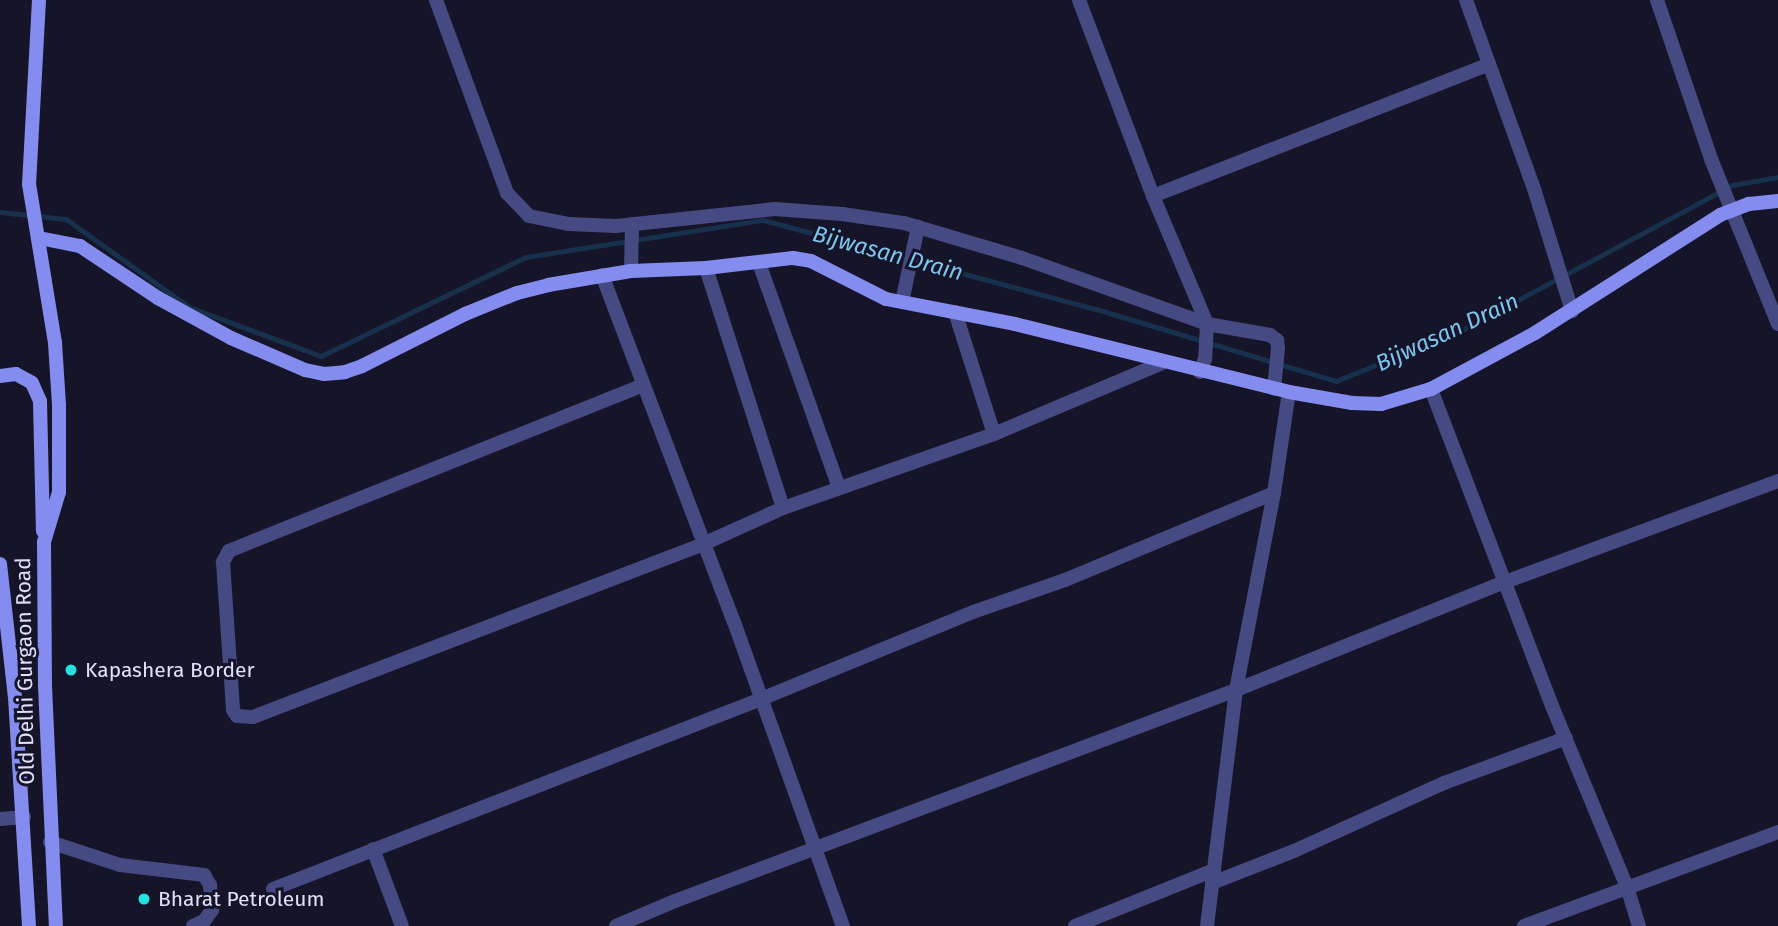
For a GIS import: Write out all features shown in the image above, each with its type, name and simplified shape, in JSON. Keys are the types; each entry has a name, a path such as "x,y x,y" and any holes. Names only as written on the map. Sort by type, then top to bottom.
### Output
{"street":[{"name":"Old Delhi Gurgaon Road","path":"39,0 29,184 55,343 59,405 59,492 44,542 50,842 56,926"},
{"path":"436,0 507,193 529,216 548,222 632,230 775,209 842,214 1022,258 1207,328 1270,335 1278,340 1279,348 1275,383"},
{"path":"1079,0 1153,196 1207,328 1202,366"},
{"path":"1466,0 1572,311"},
{"path":"1657,0 1711,159 1778,324"},
{"path":"1153,196 1489,64"},
{"path":"37,234 80,246 158,298 231,338 305,370 324,374 345,372 362,366 465,314 517,293 601,275 631,265 706,268 793,258 811,261 873,293 904,296 955,312 1163,363 1202,366 1275,383 1289,392 1352,403 1381,404 1431,389 1572,311 1733,210 1778,201"},
{"path":"631,265 632,230"},
{"path":"904,296 916,233"},
{"path":"759,263 839,488"},
{"path":"706,268 783,508"},
{"path":"601,275 761,699 842,926"},
{"path":"955,312 994,434"},
{"path":"641,386 229,551 223,562 233,710 243,719 253,717 703,544 783,508 994,434 1163,363"},
{"path":"0,376 16,374 32,383 40,401 44,542"},
{"path":"1431,389 1566,738 1627,887 1639,926"},
{"path":"1207,926 1236,690 1274,493 1289,392"},
{"path":"616,926 1236,690 1505,582 1778,481"},
{"path":"273,889 761,699 973,612 1065,580 1274,493"},
{"name":"Old Delhi Gurgaon Road","path":"0,564 24,817 29,926"},
{"path":"1074,926 1213,876 1294,851 1444,783 1566,738"},
{"path":"0,819 24,817"},
{"path":"1524,926 1778,832"},
{"path":"50,842 120,865 204,875 210,885 212,910 204,921 193,926"},
{"path":"373,849 402,926"}],"waterway":[{"name":"Bijwasan Drain","path":"0,212 66,219 189,307 321,356 526,257 763,220 1096,309 1336,381 1462,330 1732,185 1778,177"}],"place":[{"name":"Kapashera Border","path":"71,670"},
{"name":"Bharat Petroleum","path":"144,899"}]}
